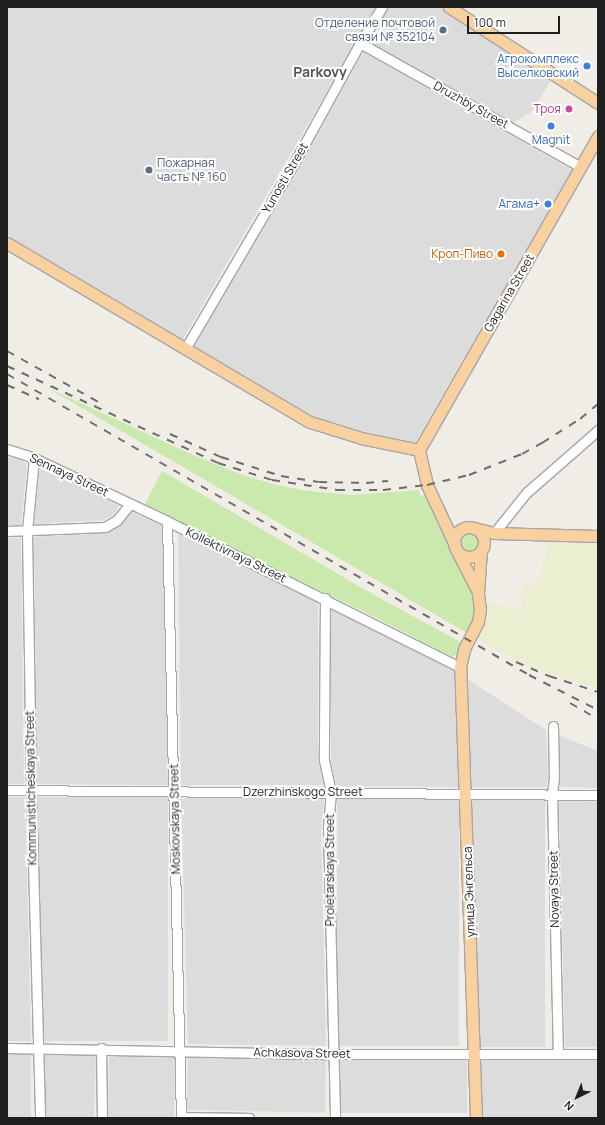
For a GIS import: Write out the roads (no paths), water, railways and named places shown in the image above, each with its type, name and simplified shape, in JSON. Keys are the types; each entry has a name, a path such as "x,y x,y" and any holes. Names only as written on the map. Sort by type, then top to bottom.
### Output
{"main road":[{"path":"449,7 598,103"},
{"name":"Gagarina Street","path":"419,450 598,136"},
{"path":"7,243 310,422 360,438 419,450 427,485 478,593"},
{"path":"443,518 472,528 494,533 598,536"},
{"path":"478,593 482,546 481,535 472,528 464,528 458,532 454,538 455,547 461,555 468,557 475,555 482,546 494,533"},
{"name":"улица Энгельса","path":"476,1118 466,794 460,667 464,649 478,622 480,610 478,593"}],"street":[{"name":"Yunosti Street","path":"185,348 293,165 360,43 382,7"},
{"name":"Druzhby Street","path":"360,43 581,167"},
{"path":"494,533 526,493 598,430"},
{"name":"Sennaya Street","path":"7,449 34,458 130,504"},
{"name":"Kommunisticheskaya Street","path":"34,458 27,531 31,791 40,1118"},
{"path":"7,531 105,527 117,520 130,504"},
{"name":"Kollektivnaya Street","path":"130,504 325,598 460,667"},
{"name":"Moskovskaya Street","path":"167,521 180,1117"},
{"name":"Proletarskaya Street","path":"325,598 324,760 331,792 328,828 332,1054 335,1118"},
{"name":"Novaya Street","path":"553,726 554,777 552,793 558,1053"},
{"name":"Dzerzhinskogo Street","path":"7,790 466,794 552,793 598,795"},
{"name":"Achkasova Street","path":"7,1048 100,1048 332,1054 598,1054"},
{"path":"100,1048 102,1118"},
{"path":"180,1117 249,1118"}],"railway":[{"path":"7,351 100,403"},
{"path":"7,366 218,463 272,480 337,490 383,490 427,485 469,475 522,454 542,443 580,419 598,404"},
{"path":"7,374 529,675 598,710"},
{"path":"7,385 39,399"},
{"path":"170,434 221,457 281,476 319,482 366,483 388,481"},
{"path":"516,662 549,676 598,692"},
{"path":"570,703 598,719"}],"place":[{"name":"Отделение почтовой связи № 352104","path":"443,30"},
{"name":"Агрокомплекс Выселковский","path":"587,66"},
{"name":"Троя","path":"569,109"},
{"name":"Magnit","path":"551,126"},
{"name":"Пожарная часть № 160","path":"149,170"},
{"name":"Агама+","path":"548,204"},
{"name":"Кроп-Пиво","path":"501,254"}],"district":[{"name":"Parkovy","path":"320,72"}]}
